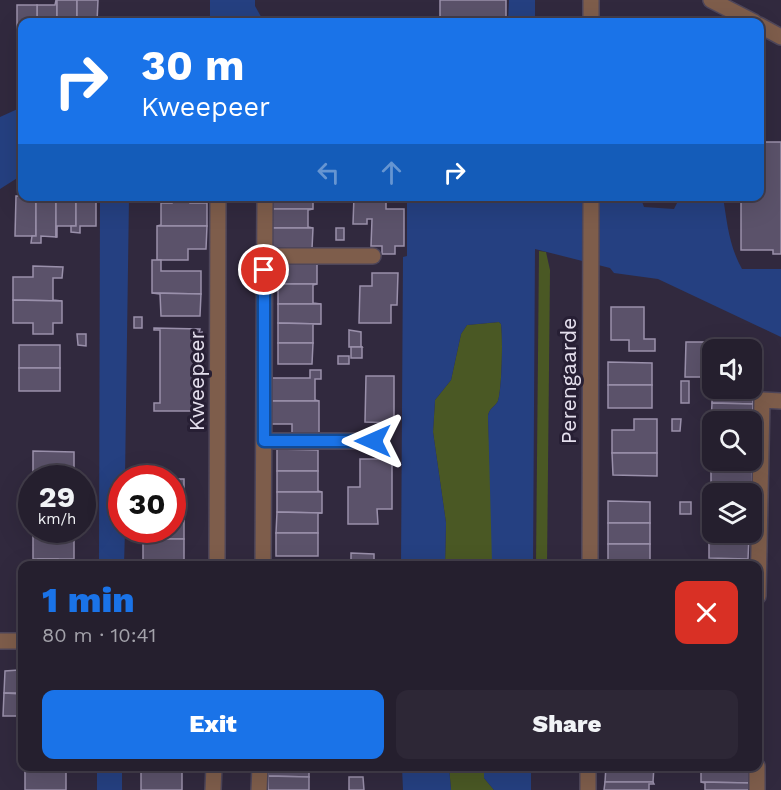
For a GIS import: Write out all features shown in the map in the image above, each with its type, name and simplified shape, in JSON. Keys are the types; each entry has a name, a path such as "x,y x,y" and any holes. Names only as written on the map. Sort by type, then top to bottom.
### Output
{"street":[{"path":"591,0 591,18"},
{"path":"711,0 746,18"},
{"path":"764,28 781,37"},
{"name":"Kweepeer","path":"217,561 218,201"},
{"path":"263,561 265,201"},
{"name":"Perengaarde","path":"590,561 591,201"},
{"path":"264,256 373,256"},
{"path":"759,561 762,400 781,401"},
{"path":"264,441 373,441"},
{"path":"0,641 18,641"},
{"path":"213,790 214,771"},
{"path":"259,790 260,771"},
{"path":"588,771 588,790"},
{"path":"757,771 757,790"}],"green space":[{"path":"539,251 546,252 550,270 547,561 536,561"},
{"path":"499,322 501,324 500,387 498,401 488,416 494,561 445,561 446,523 433,432 435,400 451,380 461,334 467,325"},
{"path":"449,771 484,771 484,778 494,790 451,790"}],"water":[{"path":"210,0 255,0 255,6 262,18 210,18"},
{"path":"509,0 535,0 535,18 508,18"},
{"path":"18,109 18,178 0,189 0,117"},
{"path":"100,201 129,201 125,465 108,465 108,543 125,543 124,561 99,561"},
{"path":"407,201 642,201 644,207 674,209 678,201 724,201 731,243 742,269 781,269 781,337 658,279 614,273 610,268 535,249 533,561 492,561 488,416 498,401 500,387 502,339 499,322 467,325 461,334 451,380 435,400 433,432 446,523 445,561 401,561 403,257 407,256"},
{"path":"97,771 122,771 122,790 97,790"},
{"path":"402,771 449,771 451,790 403,790"},
{"path":"484,771 531,771 531,790 494,790 484,778"}],"building":[{"path":"57,0 57,18 37,18 37,5 55,5"},
{"path":"57,0 77,0 77,18 57,18"},
{"path":"77,0 98,0 97,18 77,18"},
{"path":"440,0 506,0 506,18 440,18"},
{"path":"17,5 37,5 37,18 18,18 17,55"},
{"path":"764,142 781,142 781,254 773,254 773,250 741,250 741,201 764,201"},
{"path":"16,196 18,196 18,201 36,201 36,236 15,236"},
{"path":"36,201 56,201 56,237 41,236 41,243 31,243 32,236 36,236"},
{"path":"56,201 76,201 76,226 57,226 56,237"},
{"path":"76,201 96,201 96,226 80,226 80,233 71,232 71,226 76,226"},
{"path":"172,201 190,201 190,203 207,203 207,226 157,226 161,225 161,203 172,203"},
{"path":"272,201 313,201 313,209 272,209"},
{"path":"354,201 386,201 386,209 404,209 404,246 395,246 395,254 382,254 382,246 371,246 372,219 367,219 367,224 353,224"},
{"path":"272,209 313,209 308,210 308,227 313,228 272,228"},
{"path":"157,226 207,226 206,249 188,249 188,260 157,260"},
{"path":"272,228 313,228 312,249 271,249"},
{"path":"336,228 344,228 344,240 336,240"},
{"path":"152,260 161,260 161,271 201,271 201,294 152,293"},
{"path":"278,263 317,264 317,284 278,284"},
{"path":"33,266 63,267 62,278 53,278 53,300 62,301 13,300 13,277 33,277"},
{"path":"372,273 398,273 397,305 391,305 391,323 359,323 360,286 372,286"},
{"path":"278,284 317,284 313,285 313,303 321,304 278,304"},
{"path":"152,293 201,294 200,316 161,316 160,294"},
{"path":"13,300 62,301 62,323 53,323 53,334 33,334 33,323 13,323"},
{"path":"278,304 321,304 321,324 278,323"},
{"path":"611,307 644,307 644,339 655,339 655,351 629,351 629,340 611,340"},
{"path":"134,317 142,317 142,328 134,328"},
{"path":"278,323 321,324 313,324 313,343 278,343"},
{"path":"154,328 200,329 199,333 202,332 202,346 199,346 202,351 202,364 199,369 202,370 202,382 199,382 199,388 202,388 202,401 199,401 197,405 197,411 154,411 154,403 160,403 160,330 154,330"},
{"path":"349,330 361,332 362,347 349,347"},
{"path":"77,334 86,334 86,346 78,345"},
{"path":"686,342 702,342 702,377 685,377"},
{"path":"278,343 313,343 312,364 278,364"},
{"path":"19,345 60,345 60,368 19,368"},
{"path":"351,347 362,347 362,358 351,358"},
{"path":"338,356 349,356 349,364 338,364"},
{"path":"608,362 652,363 652,385 608,385"},
{"path":"19,368 60,368 60,391 19,391"},
{"path":"310,370 321,370 321,379 315,379 315,400 319,401 270,401 272,378 310,378"},
{"path":"366,376 394,376 394,423 365,422"},
{"path":"681,381 689,381 689,403 681,403"},
{"path":"608,385 652,385 652,408 608,408"},
{"path":"712,399 753,399 753,404 712,403"},
{"path":"270,401 319,401 319,435 292,435 292,424 270,424"},
{"path":"712,403 753,404 753,411 712,411"},
{"path":"634,419 657,419 657,453 612,453 612,430 634,430"},
{"path":"672,419 681,419 680,431 672,431"},
{"path":"277,449 318,450 318,471 277,471"},
{"path":"33,451 74,452 74,465 33,465"},
{"path":"612,453 657,453 657,476 613,475"},
{"path":"360,459 392,459 392,509 377,509 378,524 348,524 348,487 360,487"},
{"path":"277,471 318,471 318,491 322,492 277,492"},
{"path":"711,471 752,471 752,483 711,483"},
{"path":"277,492 322,492 322,513 277,512"},
{"path":"608,501 650,502 650,523 608,523"},
{"path":"680,502 691,502 691,514 680,514"},
{"path":"277,512 322,513 318,513 318,533 276,533"},
{"path":"608,523 650,523 650,544 608,544"},
{"path":"276,533 318,533 318,556 276,556"},
{"path":"33,543 74,543 74,559 33,559"},
{"path":"143,543 184,543 184,560 143,560"},
{"path":"709,543 749,543 748,559 709,558"},
{"path":"608,544 650,544 650,561 608,561"},
{"path":"351,553 374,554 374,561 351,561"},
{"path":"38,559 58,559 58,561 38,561"},
{"path":"18,670 18,693 4,693 5,671"},
{"path":"4,693 18,694 18,716 3,716"},
{"path":"25,771 66,771 66,790 25,790"},
{"path":"141,771 182,772 182,790 141,790"},
{"path":"268,771 309,771 309,777 268,776"},
{"path":"606,771 654,771 653,782 605,782"},
{"path":"701,771 749,771 750,783 701,782"},
{"path":"268,776 309,777 309,790 268,790"},
{"path":"349,777 363,777 364,790 349,790"},
{"path":"605,782 653,782 654,784 649,784 649,790 604,790"},
{"path":"701,782 750,783 750,790 705,790 705,783"}],"route":[{"path":"264,270 264,441 373,441"}]}
